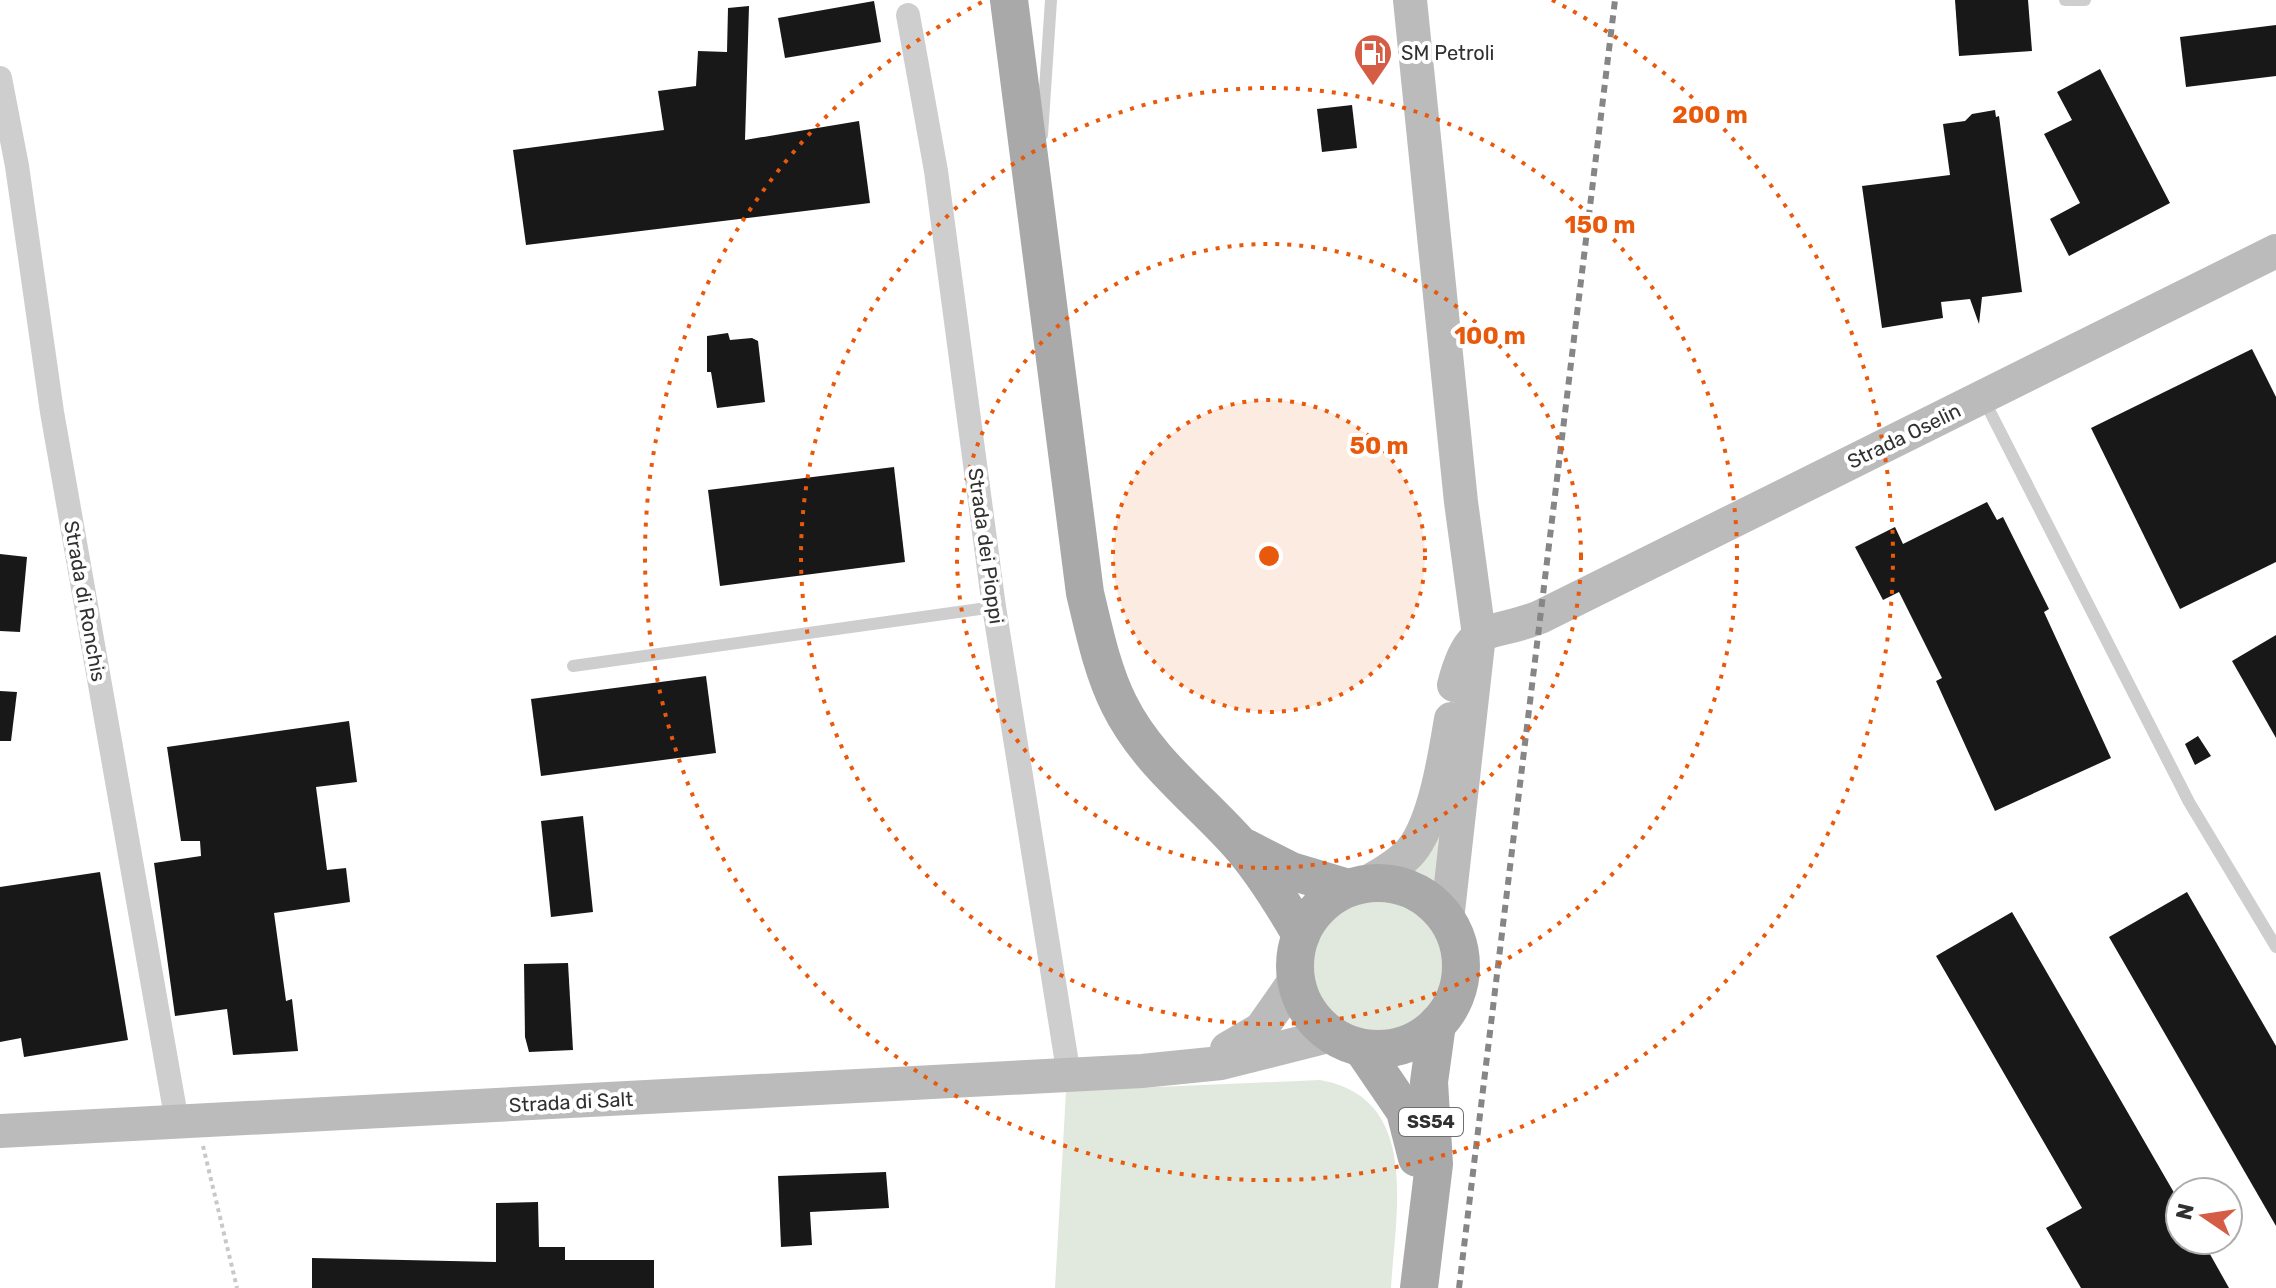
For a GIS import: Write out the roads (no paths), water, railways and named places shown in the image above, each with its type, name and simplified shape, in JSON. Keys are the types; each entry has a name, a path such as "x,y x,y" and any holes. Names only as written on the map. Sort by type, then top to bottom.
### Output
{"main road":[{"path":"1009,0 1085,593 1095,636 1119,704 1141,740 1161,765 1240,845 1301,935"},
{"path":"1240,845 1291,871 1357,886"},
{"name":"SS54","path":"1347,1042 1399,1047 1414,1042 1437,1024 1456,994 1461,970 1460,952 1447,920 1415,892 1391,884 1357,886 1316,911 1301,935 1296,951 1296,979 1310,1014 1347,1042 1405,1111 1426,1220"},
{"name":"SS54","path":"1419,1288 1434,1164 1429,1082 1437,1024"}],"street":[{"name":"SS54","path":"1410,0 1461,502 1479,635 1447,920"},
{"name":"Strada dei Pioppi","path":"908,15 936,171 994,607 1069,1076"},
{"name":"Strada di Ronchis","path":"0,78 17,166 52,412 187,1122"},
{"name":"Strada Oselin","path":"1531,620 2276,251"},
{"name":"SS54","path":"1357,886 1400,861 1418,842 1446,747 1454,685 1461,502"},
{"path":"1461,502 1481,592 1499,608 1531,620"},
{"name":"SS54","path":"1453,866 1477,815 1491,670 1509,638 1531,620"},
{"path":"1454,685 1466,649 1479,635 1531,620"},
{"path":"1142,1071 1225,1051 1246,1040 1261,1029 1296,979"},
{"path":"1142,1071 1221,1063 1347,1042"},
{"name":"Strada di Salt","path":"0,1131 1142,1071"}],"lane":[{"path":"1036,206 1051,0"},
{"path":"2065,0 2085,0"},
{"path":"1982,398 2189,802 2276,947"},
{"path":"573,666 994,607"}],"railway":[{"path":"1459,1288 1615,0"}],"place":[{"name":"SM Petroli","path":"1373,87"}]}
